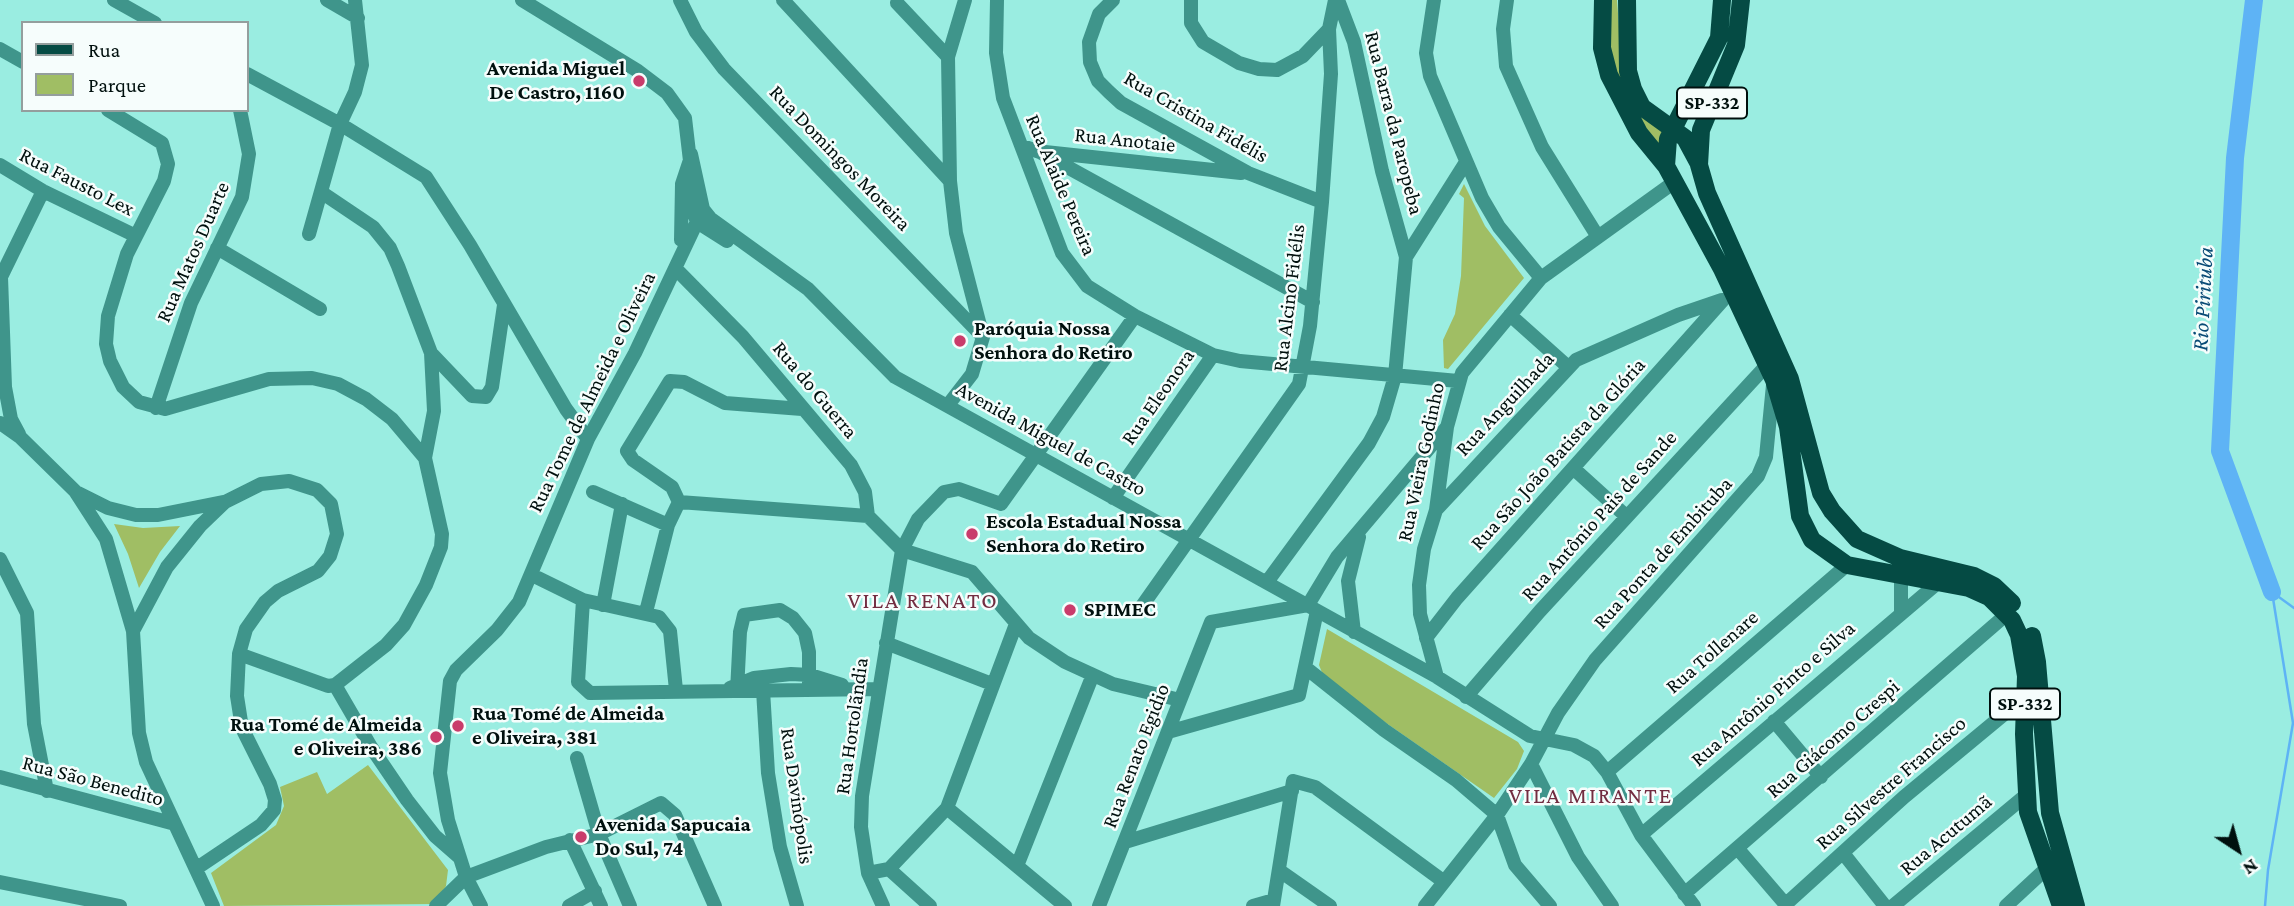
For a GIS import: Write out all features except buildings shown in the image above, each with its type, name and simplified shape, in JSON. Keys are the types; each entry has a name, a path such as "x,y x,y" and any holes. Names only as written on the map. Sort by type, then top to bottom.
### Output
{"main road":[{"path":"1603,0 1602,48 1609,75 1632,105 1652,153 1670,175 1728,297 1770,373 1788,427 1803,526"},
{"path":"1627,0 1628,71 1632,105"},
{"name":"SP-332","path":"1670,175 1666,149 1673,127 1714,53 1721,26 1722,0"},
{"name":"SP-332","path":"1741,0 1736,45 1701,130 1699,164 1707,193 1790,379 1821,493 1832,511 1857,539 1900,558 1974,576 1994,586 2022,617 2032,638 2038,662 2050,813 2076,906"},
{"path":"1632,105 1673,127 1693,149 1699,164 1670,175"},
{"path":"1803,526 1816,513 1832,511"},
{"name":"SP-332","path":"1803,526 1817,545 1843,563 1940,581 1989,597 2007,614 2019,635 2024,655 2025,796 2028,812 2061,906"},
{"path":"1843,563 1854,551 1857,539"}],"street":[{"path":"114,0 151,21"},
{"path":"327,0 358,18"},
{"path":"309,234 340,124 355,92 362,65 355,0"},
{"path":"522,0 638,71 667,93 685,118 698,209"},
{"name":"Rua Domingos Moreira","path":"680,0 696,32 724,69 983,337"},
{"path":"783,0 950,181"},
{"path":"948,405 972,374 983,337 956,233 950,181 948,57 965,0"},
{"name":"Rua Alaide Pereira","path":"997,0 998,75 1003,98 1050,225 1071,268 1103,299 1213,355 1240,361 1458,382"},
{"name":"Rua Cristina Fidélis","path":"1113,0 1099,14 1089,42 1090,62 1098,80 1121,103 1248,173 1322,202"},
{"path":"1191,0 1191,23 1203,42 1239,63 1259,69 1277,70 1289,65 1329,29"},
{"name":"Rua Alcino Fidélis","path":"1142,606 1187,539 1295,392 1305,367 1322,202 1331,74 1329,29 1337,0"},
{"name":"Rua Barra da Paropeba","path":"1337,0 1354,42 1382,171 1406,257"},
{"path":"1434,0 1426,53 1430,76 1466,162 1499,227 1541,278"},
{"path":"1507,0 1503,29 1506,66 1542,147 1598,237"},
{"path":"897,3 948,57"},
{"path":"0,49 21,61"},
{"path":"248,75 340,124 426,177 470,245 566,409 588,439"},
{"path":"111,112 162,143 168,155 164,181 136,236 116,285 106,344 110,361 123,387 139,402 156,408 173,409 269,379 312,378 338,384 366,399 392,419 425,458"},
{"name":"Rua Matos Duarte","path":"156,408 191,303 242,197 249,154 240,112"},
{"path":"1022,146 1040,152 1313,302"},
{"name":"Rua Anotaie","path":"1040,152 1248,173"},
{"path":"681,240 682,184 691,157"},
{"path":"1267,582 1369,443 1383,416 1395,376 1406,257 1466,162"},
{"name":"Rua Fausto Lex","path":"0,166 43,191 136,236"},
{"name":"Rua Vieira Godinho","path":"1437,677 1420,614 1419,585 1424,550 1436,510 1447,427 1458,382 1482,346 1541,278 1598,237 1670,175"},
{"path":"20,437 11,419 5,387 1,278 43,191"},
{"path":"239,654 328,686 335,685 386,645 411,615 441,547 442,534 425,458 433,411 431,353 398,266 382,236 321,192"},
{"name":"Rua Tome de Almeida e Oliveira","path":"676,269 681,240 698,209"},
{"name":"Rua Tome de Almeida e Oliveira","path":"481,906 459,857 440,773 450,681 456,670 510,614 532,575 588,439 676,269 698,209"},
{"name":"Avenida Miguel de Castro","path":"698,209 716,225 783,269 808,289 895,377 1437,677 1466,697 1537,737 1584,749 1606,772 1641,835 1694,906"},
{"path":"217,248 320,309"},
{"name":"Rua do Guerra","path":"676,269 736,329 860,478 868,516"},
{"name":"Rua Anguilhada","path":"1436,510 1567,366 1597,348 1728,297"},
{"name":"Rua São João Batista da Glória","path":"1426,638 1457,598 1728,297"},
{"path":"431,353 472,396 486,397 492,387 503,305"},
{"path":"1510,315 1567,366"},
{"path":"1037,456 1135,316"},
{"name":"Rua Eleonora","path":"1113,498 1213,355"},
{"name":"Rua Antônio Pais de Sande","path":"1466,697 1626,516 1770,373"},
{"name":"Rua Ponta de Embituba","path":"1425,906 1497,815 1531,765 1537,737 1563,706 1595,660 1758,476 1766,457 1770,373"},
{"path":"646,612 668,525 679,502 672,486 633,460 627,452 670,381 684,382 725,404 802,409"},
{"path":"0,423 20,437 75,491 106,539 133,631 139,733 158,793 213,906"},
{"path":"1168,732 1299,695 1306,668 1312,608 1337,557 1447,427"},
{"name":"Rua Hortolãndia","path":"883,906 868,873 862,827 862,796 902,550 918,519 944,492 959,489 1001,504 1037,456"},
{"path":"1573,468 1626,516"},
{"path":"75,491 108,508 136,515 158,515 225,502 261,484 289,481 311,487 325,497 335,512 335,543 325,565 265,602 246,629 239,654 237,696 242,727 270,784 275,806 267,821 197,869"},
{"path":"593,492 668,525"},
{"path":"133,631 167,567 200,526 225,502"},
{"path":"679,502 868,516 902,550 972,572 1016,624 1040,647 1092,677 1180,700"},
{"path":"603,605 622,504"},
{"path":"1354,632 1348,581 1360,532"},
{"path":"1900,558 1903,576 1901,611"},
{"path":"0,559 27,613 34,724 47,791"},
{"name":"Rua Tollenare","path":"1606,772 1843,563"},
{"path":"532,575 583,600 659,617 670,631 676,690"},
{"name":"Rua Antônio Pinto e Silva","path":"1641,835 1901,611 1940,581"},
{"path":"583,600 580,687 590,693 763,690 809,682"},
{"name":"Rua Renato Egidio","path":"1099,906 1211,622 1312,608"},
{"path":"732,689 744,615 760,611 780,610 793,618 805,633 809,682"},
{"name":"Rua Giácomo Crespi","path":"1684,894 2007,614"},
{"path":"868,873 889,869 947,808 1016,624"},
{"path":"886,643 992,684"},
{"path":"1306,668 1384,730 1456,780 1497,815 1515,865 1542,903"},
{"path":"732,689 773,675 850,688 878,689"},
{"path":"1017,866 1092,677"},
{"path":"335,685 407,800 435,835 459,857"},
{"name":"Rua Davinópolis","path":"763,690 768,774 786,876 797,906"},
{"name":"Rua Silvestre Francisco","path":"1786,905 1913,789 2026,696"},
{"path":"1774,721 1821,777"},
{"path":"577,758 599,834 630,906"},
{"path":"1531,765 1578,857 1612,906"},
{"name":"Rua São Benedito","path":"0,777 175,824"},
{"path":"1125,842 1292,786 1315,787 1443,881"},
{"path":"1253,906 1273,903 1292,786"},
{"name":"Rua Acutumã","path":"1893,906 2025,796"},
{"path":"436,906 466,877 484,867 569,840 599,834 655,803 667,805 691,848 715,906"},
{"path":"947,808 1066,906"},
{"path":"569,840 601,906"},
{"path":"1738,849 1786,905"},
{"path":"1843,853 1885,906"},
{"path":"2006,906 2048,867"},
{"path":"889,869 930,906"},
{"path":"1280,871 1330,906"},
{"path":"0,882 120,906"},
{"path":"569,906 595,891"}],"green space":[{"path":"1606,0 1617,0 1623,80 1667,129 1662,157 1613,70"},
{"path":"1464,184 1485,226 1524,278 1448,369 1444,368 1443,340 1455,314 1461,276 1464,198 1459,194"},
{"path":"114,524 143,528 180,526 160,552 139,588 128,554"},
{"path":"1327,629 1518,742 1524,751 1517,769 1494,798 1340,691 1323,675 1319,665"},
{"path":"368,765 448,870 446,886 434,904 224,906 211,873 276,825 284,806 280,787 317,772 327,794"}],"waterway":[{"name":"Rio Pirituba","path":"2254,0 2235,158 2220,451 2272,592"},
{"path":"2272,592 2294,608"},
{"path":"2265,906 2268,870 2293,723 2272,592"}],"place":[{"name":"Avenida Miguel De Castro, 1160","path":"639,81"},
{"name":"Paróquia Nossa Senhora do Retiro","path":"960,341"},
{"name":"Escola Estadual Nossa Senhora do Retiro","path":"972,534"},
{"name":"SPIMEC","path":"1070,610"},
{"name":"Rua Tomé de Almeida e Oliveira, 381","path":"458,726"},
{"name":"Rua Tomé de Almeida e Oliveira, 386","path":"436,737"},
{"name":"Avenida Sapucaia Do Sul, 74","path":"581,837"}],"district":[{"name":"VILA RENATO","path":"923,601"},
{"name":"VILA MIRANTE","path":"1591,796"}]}
